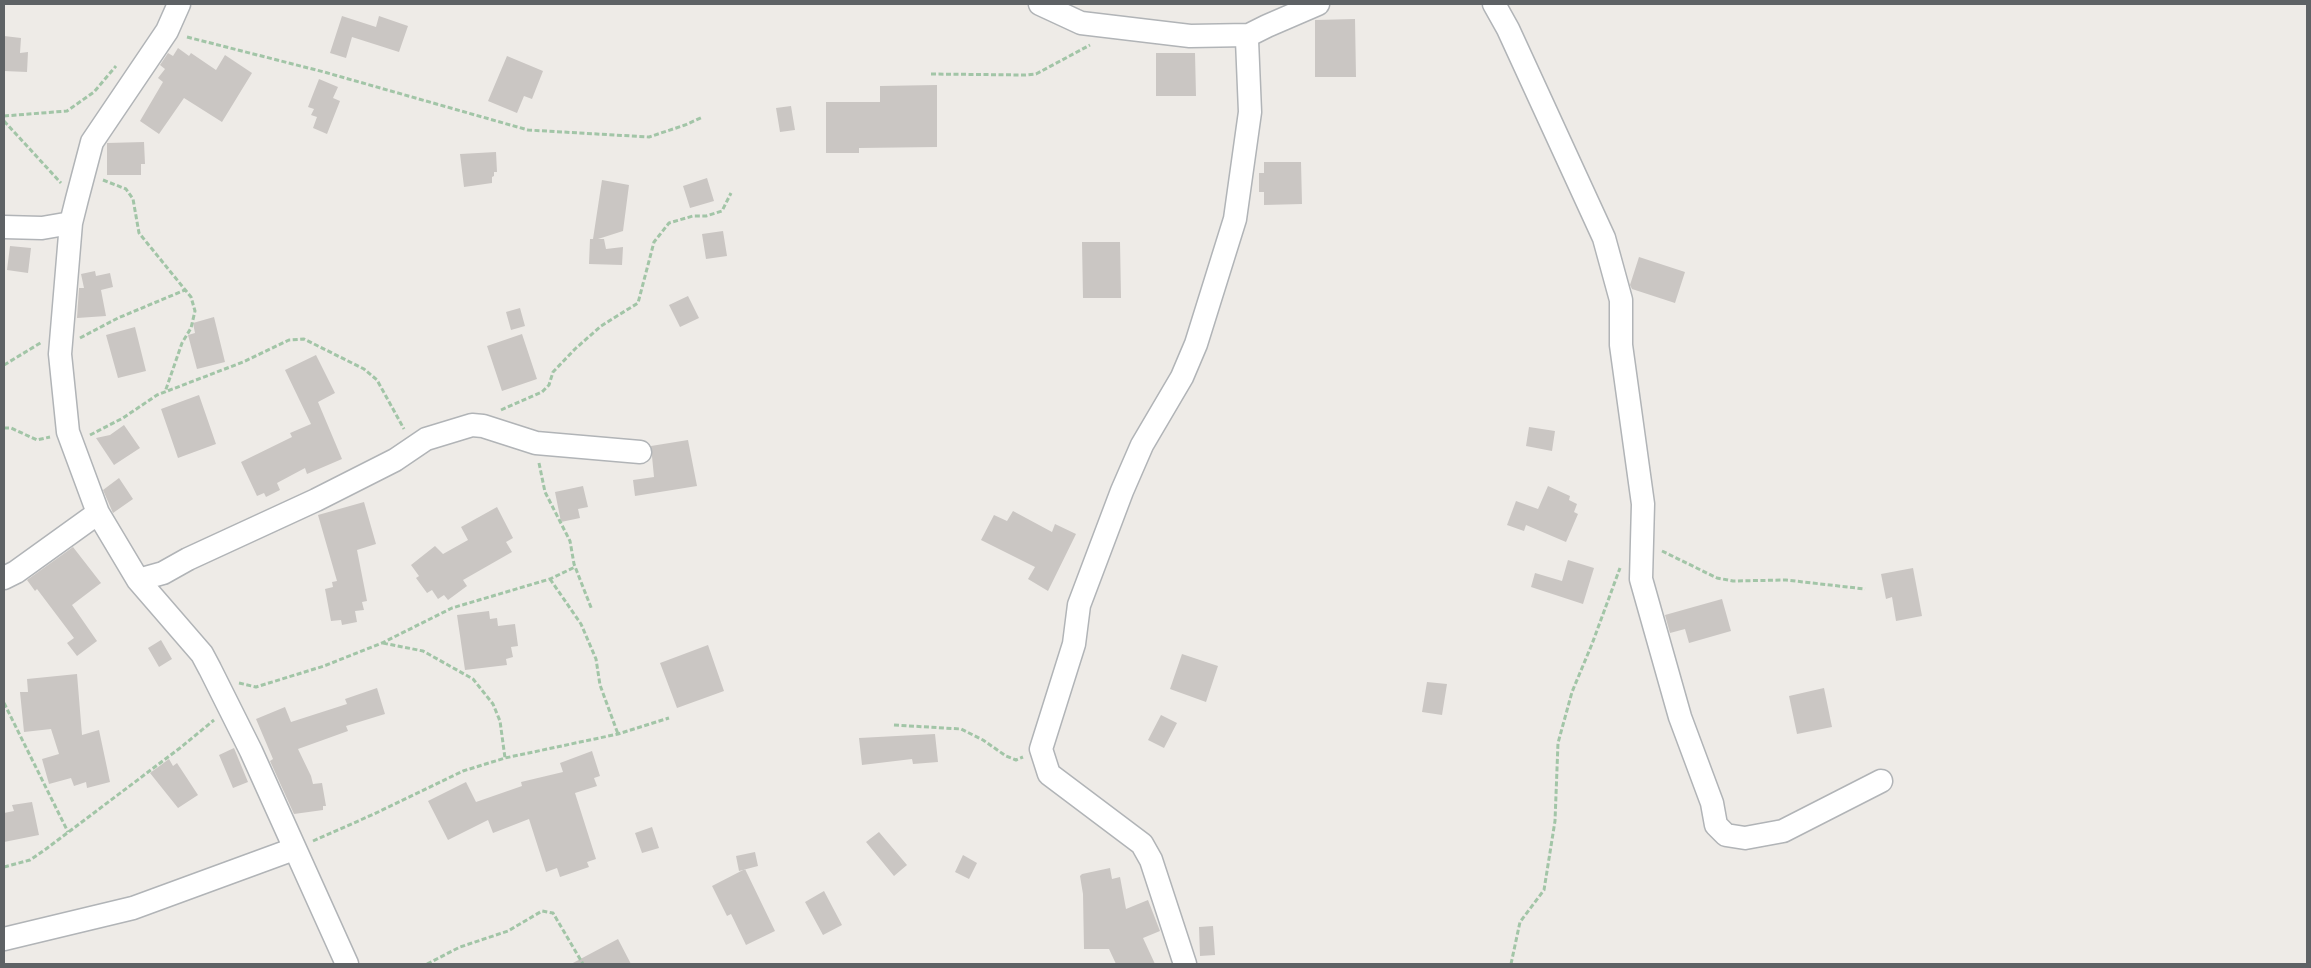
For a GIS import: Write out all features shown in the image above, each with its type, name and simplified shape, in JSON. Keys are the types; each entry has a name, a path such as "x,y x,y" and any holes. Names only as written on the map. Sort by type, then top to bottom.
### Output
{"street":[{"path":"179,4 167,31 92,142 77,199 71,223 60,354 70,438 98,513 138,580 202,654 210,669 347,964"},
{"path":"1040,4 1190,36 1249,35 1318,4"},
{"path":"1494,4 1508,29 1604,238 1621,300 1621,346 1643,504 1641,580 1680,717 1712,803 1716,825 1726,835 1745,838 1783,831 1881,781"},
{"path":"1185,964 1151,860 1142,844 1049,774 1041,749 1074,644 1079,605 1122,491 1142,445 1182,377 1196,344 1235,219 1250,112 1246,47 1249,35"},
{"path":"4,227 42,228 71,223"},
{"path":"138,580 163,574 188,559 316,500 395,460 426,439 472,425 483,426 536,443 640,452"},
{"path":"4,578 16,572 98,513"},
{"path":"4,939 133,908 294,849"}],"path":[{"path":"167,31 324,72 528,130 649,137 703,117"},
{"path":"930,74 1025,76 1036,74 1094,44"},
{"path":"4,116 67,110 94,92 118,64"},
{"path":"4,121 77,199"},
{"path":"84,172 126,189 133,199 139,233 191,298 195,311 191,328 182,343 165,392"},
{"path":"472,425 495,412 542,392 548,385 554,372 575,349 601,326 638,303 654,242 669,223 693,216 706,216 722,211 731,193"},
{"path":"60,354 78,339 118,318 186,290"},
{"path":"4,365 62,329"},
{"path":"4,428 10,428 37,440 70,438 123,418 165,392 243,362 289,340 304,338 364,369 377,380 414,447"},
{"path":"536,443 545,492 570,541 575,567 592,610"},
{"path":"1642,541 1717,578 1734,581 1786,580 1866,589"},
{"path":"210,669 235,682 256,687 324,666 382,643 452,608 550,579 575,567"},
{"path":"1511,964 1520,922 1544,890 1555,821 1558,743 1572,692 1620,567"},
{"path":"550,579 581,624 596,659 600,685 618,734"},
{"path":"382,643 423,651 473,679 493,704 500,721 505,758"},
{"path":"4,703 68,832"},
{"path":"4,867 30,860 180,748 229,707"},
{"path":"294,849 374,814 463,771 505,758 618,734 669,718"},
{"path":"894,726 961,729 1016,760 1041,749"},
{"path":"427,964 460,946 508,931 542,911 553,913 583,964"}],"building":[{"path":"342,16 376,27 379,16 408,26 399,52 352,37 346,58 330,53"},
{"path":"1355,19 1356,77 1315,77 1315,20"},
{"path":"4,36 21,38 20,53 28,52 27,72 4,71"},
{"path":"178,48 189,56 191,53 216,70 225,55 252,73 222,122 184,98 159,134 140,121 163,82 158,78 165,69 160,65 168,53 173,56"},
{"path":"1156,53 1195,53 1196,96 1156,96"},
{"path":"507,56 543,71 532,99 524,96 517,113 488,101"},
{"path":"319,79 338,87 333,98 340,101 327,134 313,128 317,117 311,115 314,109 308,107"},
{"path":"937,85 937,147 859,148 859,153 826,153 826,102 880,102 880,86"},
{"path":"791,106 795,130 780,132 776,108"},
{"path":"144,142 145,164 141,164 141,175 107,175 107,143"},
{"path":"496,152 497,172 494,172 492,183 464,187 460,154"},
{"path":"1264,162 1301,162 1302,204 1264,205 1264,192 1259,192 1259,173 1264,173"},
{"path":"707,178 714,201 690,208 683,186"},
{"path":"602,180 629,185 623,231 598,239 604,239 606,249 623,247 622,265 589,264 590,239 593,239"},
{"path":"723,231 727,256 706,259 702,234"},
{"path":"1082,242 1120,242 1121,298 1083,298"},
{"path":"10,246 31,248 28,273 7,270"},
{"path":"1639,257 1685,272 1675,303 1632,289 1630,285"},
{"path":"95,271 96,276 110,273 113,287 101,290 106,316 77,318 79,288 84,288 81,274"},
{"path":"688,296 699,318 680,327 669,305"},
{"path":"520,308 525,326 511,330 506,312"},
{"path":"214,317 225,362 197,369 188,335 195,333 193,323"},
{"path":"135,327 146,371 118,378 106,335"},
{"path":"522,334 537,379 502,391 487,346"},
{"path":"316,355 335,393 318,402 342,459 307,474 305,468 277,483 280,490 266,497 264,493 257,496 241,462 292,437 290,433 311,424 285,370"},
{"path":"199,395 216,444 178,458 161,409"},
{"path":"124,425 140,448 114,465 96,438 110,435"},
{"path":"1529,427 1555,431 1552,451 1526,446"},
{"path":"688,440 697,486 635,496 633,480 654,477 651,446"},
{"path":"119,478 133,499 113,513 103,490"},
{"path":"583,486 588,507 578,509 580,518 561,522 555,492"},
{"path":"1548,486 1570,496 1569,500 1577,504 1574,512 1578,514 1566,542 1526,525 1524,531 1507,525 1516,501 1538,509"},
{"path":"364,502 376,544 357,550 367,601 362,602 364,610 355,611 357,622 342,625 341,620 331,621 325,589 333,587 332,582 337,581 318,515"},
{"path":"497,507 513,538 506,542 512,552 463,580 467,586 448,600 444,595 438,599 432,590 427,593 416,578 419,576 411,565 435,546 443,554 468,540 461,527"},
{"path":"1013,511 1052,532 1055,524 1076,534 1048,591 1028,579 1035,567 981,540 994,515 1007,521"},
{"path":"73,547 101,583 72,605 97,641 77,656 67,643 74,638 37,589 35,591 27,580"},
{"path":"1568,560 1594,568 1583,604 1531,587 1535,573 1562,581"},
{"path":"1913,568 1922,616 1896,621 1892,597 1886,599 1881,574"},
{"path":"1722,599 1731,631 1689,643 1685,629 1670,633 1665,615"},
{"path":"489,611 490,619 497,618 498,626 515,624 518,646 511,647 513,657 506,659 507,665 465,670 457,615"},
{"path":"161,640 172,659 159,667 148,648"},
{"path":"708,645 724,691 677,708 660,663"},
{"path":"1182,654 1218,666 1206,702 1170,689"},
{"path":"77,674 82,735 99,730 110,782 87,788 86,782 74,786 71,778 49,784 42,759 59,754 51,729 24,732 20,692 28,692 27,679"},
{"path":"1427,682 1447,684 1442,715 1422,712"},
{"path":"377,688 385,714 346,726 348,731 298,749 313,784 322,783 326,806 323,806 323,810 294,814 270,761 273,759 256,719 285,707 291,722 347,704 345,699"},
{"path":"1824,688 1832,727 1797,734 1789,696"},
{"path":"1161,715 1177,723 1164,748 1148,740"},
{"path":"935,734 938,762 913,764 912,759 862,765 859,738"},
{"path":"234,748 248,782 233,788 219,755"},
{"path":"592,751 600,776 594,778 597,786 575,793 596,859 587,862 589,867 560,877 557,868 546,872 529,819 493,833 488,820 448,840 428,801 466,782 476,802 522,786 521,782 563,772 560,763"},
{"path":"169,759 173,766 177,763 198,795 178,808 150,773"},
{"path":"32,802 39,835 4,842 4,813 14,811 12,805"},
{"path":"652,827 659,848 642,853 635,833"},
{"path":"879,832 907,865 894,876 866,842"},
{"path":"755,852 758,866 739,871 736,856"},
{"path":"963,855 977,863 969,879 955,872"},
{"path":"1110,868 1112,879 1120,877 1126,909 1148,900 1160,931 1143,938 1155,964 1116,964 1109,949 1084,949 1083,894 1080,876"},
{"path":"745,869 775,931 746,945 731,914 727,916 712,886"},
{"path":"824,891 842,925 823,935 805,902"},
{"path":"1213,926 1215,955 1200,956 1199,927"},
{"path":"618,939 631,964 571,964"}]}
